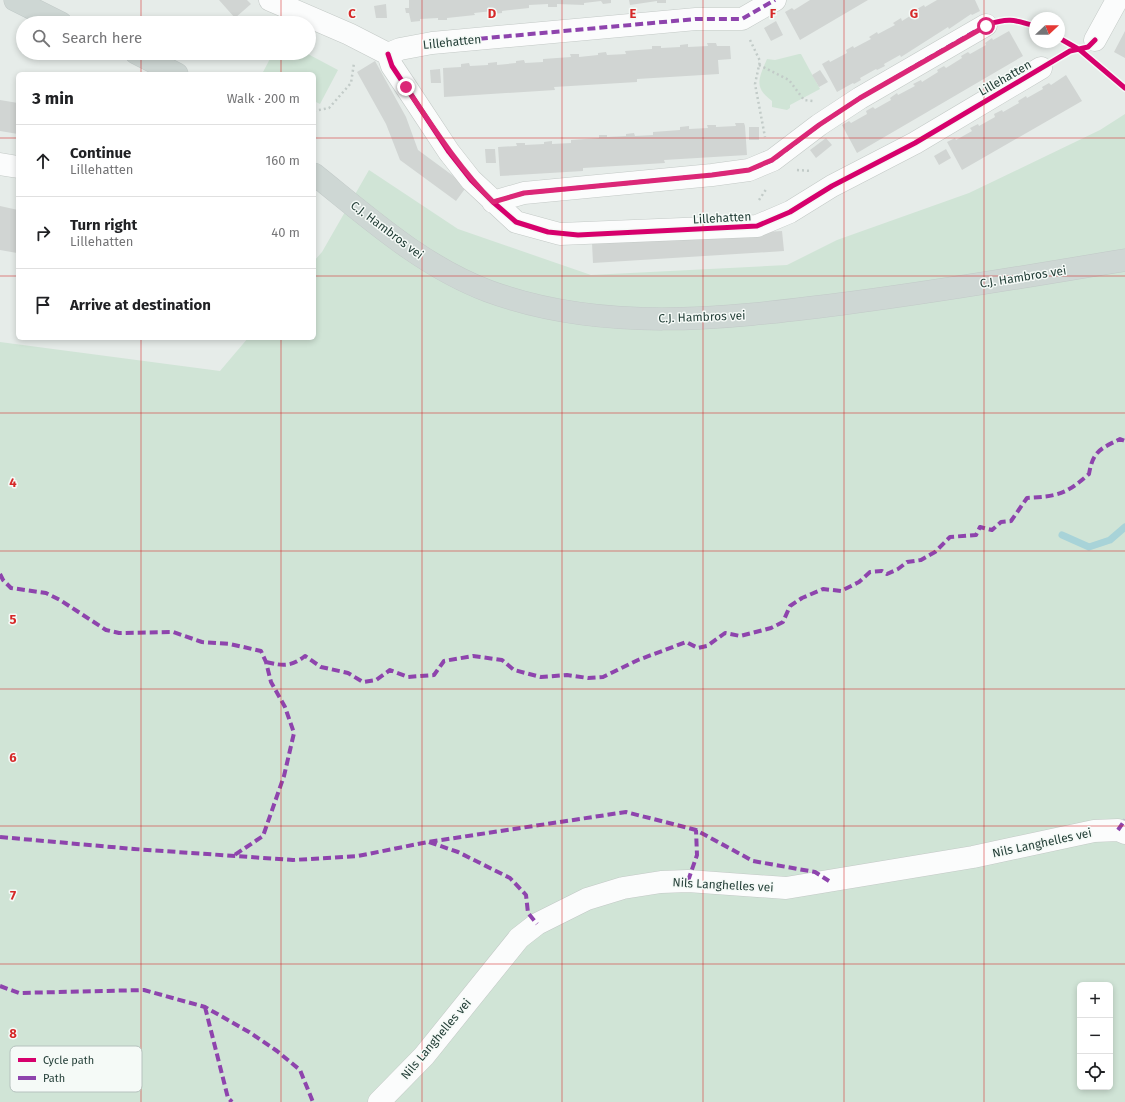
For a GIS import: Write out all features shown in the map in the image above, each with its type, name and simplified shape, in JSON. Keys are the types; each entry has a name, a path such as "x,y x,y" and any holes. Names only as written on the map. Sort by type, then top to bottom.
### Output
{"main road":[{"path":"15,0 47,16"},
{"path":"150,60 173,72"},
{"name":"C.J. Hambros vei","path":"316,176 400,243 440,268 487,290 519,300 560,311 602,317 678,319 756,315 884,299 1125,260"}],"street":[{"path":"270,0 307,16"},
{"name":"Lillehatten","path":"775,0 742,19 696,19 432,43 400,49 388,54 396,71 449,152 471,180 516,222 560,234 757,226 790,212 837,184 915,143 1041,68"},
{"path":"1095,40 1117,0"},
{"path":"316,20 349,34 388,54"},
{"path":"493,202 524,193 712,175 749,170 772,160 819,125 860,98 986,26"},
{"path":"0,164 16,167"},
{"name":"Nils Langhelles vei","path":"379,1102 424,1056 519,938 537,924 587,899 623,888 646,884 688,881 786,888 973,857 1094,831 1118,830 1125,833"}],"path":[{"path":"749,16 748,35 760,61 755,84 766,142 776,168 774,177 752,210 757,226"},
{"path":"759,65 789,80 804,100 810,101"},
{"path":"316,111 329,108 351,83 352,75"}],"green space":[{"path":"801,54 820,89 790,105 790,108 787,110 772,107 772,101 762,91 759,82 767,59 775,60"},
{"path":"316,58 338,70 320,104 316,102 316,72 263,72 269,60 316,60"},
{"path":"1125,114 1125,1102 0,1102 0,342 220,371 246,340 316,340 316,259 322,252 369,170 458,229 591,275 787,265 837,240 969,193 1100,130"}],"building":[{"path":"219,0 247,0 251,4 237,16 233,16"},
{"path":"409,0 611,0 611,3 603,4 601,1 584,3 584,5 557,4 557,7 548,7 548,4 529,5 529,8 502,11 502,13 493,14 493,11 474,13 475,15 447,18 447,20 438,20 438,18 420,19 420,21 411,22 409,13 406,13 405,8 409,8"},
{"path":"629,0 666,0 666,3 657,3 657,1 630,5"},
{"path":"810,0 868,0 800,40 785,12 792,8 794,10"},
{"path":"937,0 975,0 980,11 972,15 971,14 949,29 948,27 901,57 900,55 884,64 885,66 877,70 876,69 860,78 861,80 837,92 822,64 829,60 830,62 847,53 846,50 853,46 854,48 871,39 869,37 877,32 878,34 895,25 893,23 901,18 902,21 918,11 917,9 924,5 925,7"},
{"path":"386,4 387,18 376,18 374,6"},
{"path":"776,21 783,35 771,41 764,28"},
{"path":"1009,31 1023,56 857,153 842,125 849,121 851,123 867,114 866,111 873,107 875,109 891,100 890,98 897,93 898,95 915,86 913,84 921,80 922,82 938,72 937,70 944,66 946,68 962,58 961,56 968,52 970,54 986,45 985,43 992,38 993,40"},
{"path":"1125,31 1125,58 1114,52"},
{"path":"707,43 716,43 717,46 730,46 731,59 718,60 719,74 637,79 637,82 554,87 555,90 444,97 443,68 461,67 461,64 469,63 470,66 488,65 488,63 497,62 497,65 516,63 516,61 524,60 525,63 543,62 543,59 571,57 570,54 579,54 579,57 598,55 598,53 606,52 607,55 626,54 625,51 652,49 652,46 661,46 661,48 680,47 680,45 688,44 688,47 708,46"},
{"path":"375,61 406,117 418,150 467,186 456,201 400,160 386,124 357,72"},
{"path":"440,69 441,83 431,83 430,70"},
{"path":"820,70 828,82 819,87 812,75"},
{"path":"1066,75 1082,101 962,170 947,142 955,138 956,140 972,131 970,128 978,124 979,126 995,117 994,114 1002,110 1003,112 1019,103 1018,101 1026,96 1027,98 1043,89 1042,87 1049,83 1051,85"},
{"path":"0,100 16,103 16,134 0,131"},
{"path":"735,123 744,123 747,155 664,160 665,163 583,168 583,171 500,176 498,147 517,146 516,143 525,143 525,145 544,144 544,142 552,141 552,144 571,143 571,140 599,138 599,135 607,135 607,137 626,136 626,134 634,133 635,136 653,135 653,132 680,130 680,127 689,126 689,129 708,128 707,125 716,125 716,127 736,126"},
{"path":"749,127 759,127 759,140 749,140"},
{"path":"826,138 832,145 816,158 810,150"},
{"path":"485,149 495,149 496,163 486,163"},
{"path":"946,149 951,158 939,165 934,156"},
{"path":"0,206 16,210 16,253 0,250"},
{"path":"782,231 784,251 593,263 592,243"}],"waterway":[{"path":"1062,535 1089,547 1110,540 1125,527"}],"marked path":[{"path":"432,43 696,19 742,19 775,0"},
{"path":"493,202 524,193 712,175 749,170 773,160 819,125 860,98 986,25"},
{"path":"266,662 287,665 300,660 305,656 321,667 348,673 363,682 376,680 390,670 408,677 434,675 444,661 473,656 502,660 514,670 541,677 567,675 588,678 603,677 638,660 686,642 698,648 707,646 725,633 740,636 771,628 783,622 790,606 802,598 823,589 841,591 859,582 870,572 882,571 887,574 898,569 907,562 921,560 935,552 950,537 976,535 980,527 992,530 1001,522 1011,521 1027,498 1054,495 1074,486 1089,474 1095,455 1102,448 1120,439 1125,441"},
{"path":"0,574 3,580 11,588 46,593 60,600 106,630 119,633 173,632 202,642 230,644 261,651 266,662 271,682 285,707 294,733 284,776 263,836 233,856"},
{"path":"0,837 134,849 293,860 358,856 428,842 626,812 696,830 753,861 815,872 829,881"},
{"path":"1118,830 1125,820"},
{"path":"688,881 697,855 696,830"},
{"path":"429,842 458,852 510,878 526,895 528,913 537,924"},
{"path":"0,986 19,993 144,990 205,1007 249,1032 277,1051 300,1070 313,1102"},
{"path":"205,1007 228,1098 232,1102"}],"cycle path":[{"path":"986,25 1005,20 1029,24"},
{"path":"388,54 392,66 449,152 471,180 493,202 516,222 548,232 578,235 757,226 790,212 832,186 915,143 1070,51 1088,47 1095,40"},
{"path":"1065,41 1080,50 1125,88"}],"route":[{"path":"406,87 449,152 471,180 493,202 524,193 568,190 749,170 772,160 819,125 860,98 986,26"}]}
